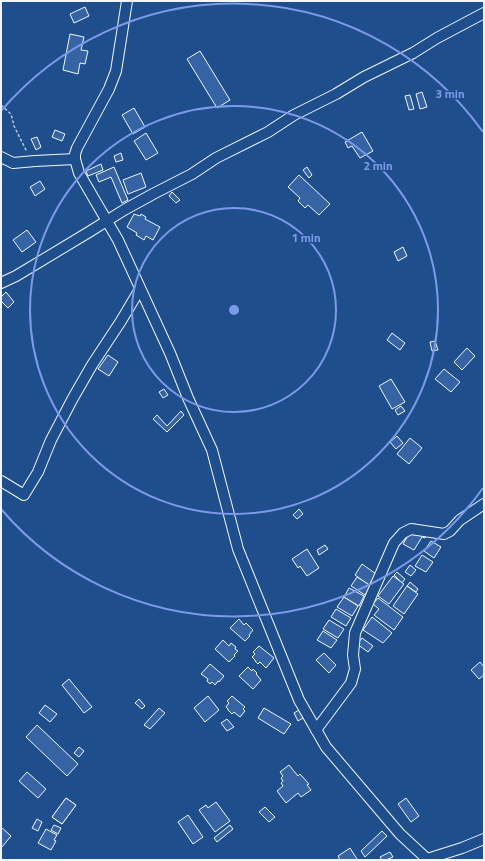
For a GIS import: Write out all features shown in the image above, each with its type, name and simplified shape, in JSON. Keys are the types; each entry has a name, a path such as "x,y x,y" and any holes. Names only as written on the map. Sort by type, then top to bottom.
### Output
{"street":[{"path":"127,1 116,71 109,89 77,148 75,154 76,167 82,180 118,240 170,353 188,398 212,450 238,548 299,700 326,747 400,834 426,859 449,856 484,839"},
{"path":"1,284 124,210 192,174 216,158 268,132 294,115 336,94 364,76 413,54 437,38 484,14"},
{"path":"1,157 13,163 75,159"},
{"path":"1,481 24,495 38,472 51,440 73,398 92,365 122,321 140,289"},
{"path":"316,730 351,683 355,669 353,655 355,633 394,543 403,533 411,529 444,534 460,520 484,504"}],"path":[{"path":"1,105 11,114 14,126 31,161"}],"building":[{"path":"85,7 89,16 74,23 70,14"},
{"path":"70,34 84,37 81,50 88,51 85,64 80,63 78,74 63,70"},
{"path":"200,51 230,100 217,108 187,59"},
{"path":"422,92 427,107 420,109 416,94"},
{"path":"410,95 414,109 409,110 405,96"},
{"path":"134,108 145,127 133,134 122,115"},
{"path":"55,130 65,134 62,141 52,137"},
{"path":"362,132 373,151 360,158 352,146 348,148 345,142"},
{"path":"146,133 158,153 146,160 134,141"},
{"path":"37,137 41,147 36,150 31,139"},
{"path":"121,153 123,160 116,162 114,156"},
{"path":"101,164 103,170 88,176 86,171"},
{"path":"114,167 128,200 122,203 111,177 99,182 96,175"},
{"path":"307,167 312,175 309,178 303,170"},
{"path":"141,173 146,187 128,194 123,180"},
{"path":"299,175 330,204 319,215 308,205 305,208 298,201 300,198 288,187"},
{"path":"40,181 45,189 35,196 30,187"},
{"path":"172,192 180,200 176,203 169,196"},
{"path":"134,214 140,216 141,214 146,217 145,219 160,227 153,240 146,236 144,240 136,235 137,233 127,227"},
{"path":"27,230 36,242 22,252 13,240"},
{"path":"403,247 407,256 398,261 394,252"},
{"path":"6,292 14,302 8,308 1,301 1,297"},
{"path":"392,333 405,343 400,350 387,340"},
{"path":"435,341 438,350 432,351 430,342"},
{"path":"467,348 475,356 462,370 454,362"},
{"path":"108,355 118,362 109,376 98,369"},
{"path":"444,369 460,382 451,392 435,379"},
{"path":"391,379 405,402 392,409 379,386"},
{"path":"164,389 168,395 163,398 159,392"},
{"path":"401,406 405,411 398,415 395,410"},
{"path":"181,411 184,415 167,432 153,419 157,415 167,426"},
{"path":"397,436 403,443 396,449 390,442"},
{"path":"410,438 422,448 409,464 397,454"},
{"path":"299,509 303,514 297,519 293,515"},
{"path":"415,524 428,532 425,538 422,537 414,550 403,544"},
{"path":"431,541 441,547 434,558 424,551"},
{"path":"325,545 328,549 319,555 317,550"},
{"path":"307,549 319,568 307,576 300,566 298,568 292,559"},
{"path":"422,555 433,562 426,572 415,566"},
{"path":"362,564 376,574 369,585 355,575"},
{"path":"410,565 416,570 411,576 405,572"},
{"path":"397,572 405,579 402,583 394,575"},
{"path":"393,576 404,584 389,604 378,596"},
{"path":"357,577 371,586 365,595 351,586"},
{"path":"410,582 418,589 416,592 407,586"},
{"path":"407,586 418,594 404,614 393,606"},
{"path":"349,588 364,596 359,606 344,597"},
{"path":"344,597 358,606 352,616 337,607"},
{"path":"378,598 403,617 394,630 374,615 379,609 373,604"},
{"path":"336,609 351,618 346,626 331,617"},
{"path":"372,617 392,633 383,643 363,630"},
{"path":"239,619 244,625 246,623 253,630 245,641 230,628"},
{"path":"329,620 344,629 338,638 323,629"},
{"path":"323,631 337,640 331,648 317,640"},
{"path":"362,638 373,646 368,652 357,644"},
{"path":"223,640 229,646 231,643 238,651 229,662 215,649"},
{"path":"259,646 274,658 266,668 260,662 258,664 252,657 255,654 253,652"},
{"path":"324,653 336,665 329,673 316,660"},
{"path":"480,662 484,667 484,675 479,679 471,670"},
{"path":"210,664 224,676 215,685 212,682 210,684 207,681 208,679 201,674"},
{"path":"248,667 257,673 256,674 261,680 253,689 239,676"},
{"path":"69,679 92,707 84,713 62,685"},
{"path":"208,696 219,710 205,722 194,708"},
{"path":"232,696 245,707 243,709 245,711 240,717 234,712 232,714 226,707 229,703 227,701"},
{"path":"139,699 145,706 142,709 135,703"},
{"path":"45,705 57,714 50,722 39,713"},
{"path":"159,708 165,713 150,729 144,725"},
{"path":"264,708 291,724 284,734 258,718"},
{"path":"299,710 303,718 298,721 294,713"},
{"path":"227,719 234,727 227,731 221,723"},
{"path":"37,725 78,764 67,776 26,737"},
{"path":"79,747 84,751 79,757 74,753"},
{"path":"289,765 298,776 300,774 309,784 307,785 311,790 301,797 298,793 286,803 277,791 283,786 281,783 283,781 281,778 283,776 280,772"},
{"path":"27,772 46,789 38,798 19,781"},
{"path":"66,798 76,805 62,824 52,817"},
{"path":"66,798 76,805 62,824 52,817"},
{"path":"406,798 419,816 411,822 398,804"},
{"path":"216,802 230,821 215,832 199,810 206,805 208,808"},
{"path":"265,807 275,817 269,822 259,812"},
{"path":"188,815 203,837 193,844 178,822"},
{"path":"37,819 42,822 38,831 32,828"},
{"path":"54,825 61,828 58,834 51,830"},
{"path":"230,825 233,829 217,842 214,838"},
{"path":"1,827 11,836 2,847 1,846"},
{"path":"46,829 57,835 54,840 56,841 51,850 38,843"},
{"path":"382,831 387,836 365,857 361,851"},
{"path":"350,848 357,859 340,860 338,856"},
{"path":"390,852 393,857 382,860 380,857"}]}
